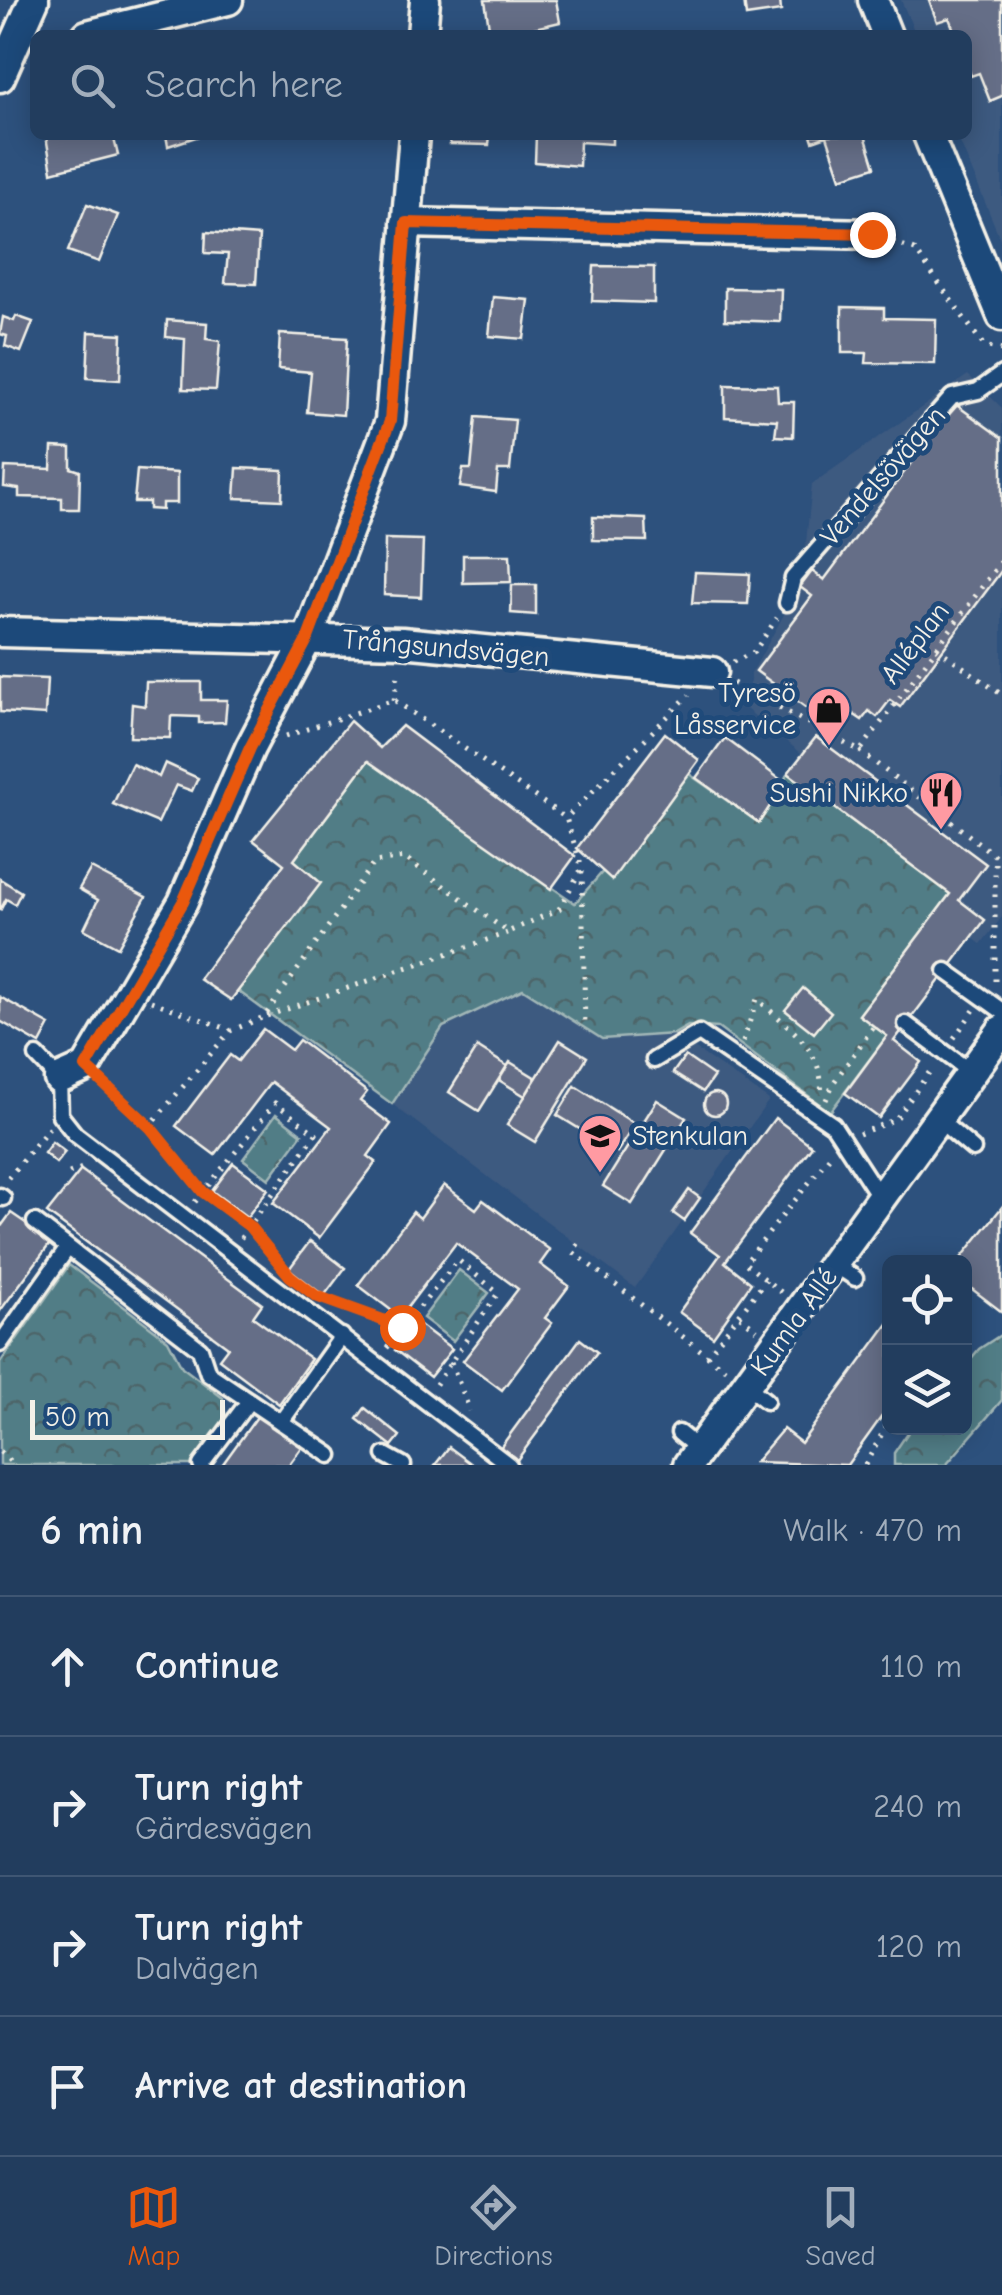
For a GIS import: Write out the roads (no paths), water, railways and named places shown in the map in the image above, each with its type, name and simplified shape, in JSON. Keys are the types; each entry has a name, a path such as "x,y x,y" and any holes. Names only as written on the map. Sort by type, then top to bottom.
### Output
{"street":[{"path":"11,59 34,0"},
{"path":"106,30 228,0"},
{"path":"422,30 425,0"},
{"path":"873,0 885,30"},
{"path":"59,1079 86,1067 183,902 250,748 308,638 390,421 414,140"},
{"path":"930,140 1002,316"},
{"path":"406,223 872,234"},
{"name":"Trångsundsvägen","path":"0,632 402,642 712,672"},
{"name":"Kumla Allé","path":"689,1450 756,1393 802,1310 845,1271 882,1200 1002,1030"}],"lane":[{"name":"Vendelsövägen","path":"787,603 793,578 952,396 978,392 1002,374"},
{"path":"946,971 1002,1011"},
{"path":"906,1024 972,1073"},
{"path":"654,1060 698,1033 833,1125 882,1200"},
{"path":"38,1056 59,1079 60,1114 75,1134 508,1465"},
{"path":"939,1120 974,1149"},
{"path":"35,1222 200,1349 208,1373 330,1455"},
{"path":"0,1344 67,1249"},
{"path":"281,1422 342,1336"},
{"path":"201,1465 249,1400"},
{"path":"385,1455 403,1465"}],"place":[{"name":"Tyresö Låsservice","path":"829,747"},
{"name":"Sushi Nikko","path":"941,831"},
{"name":"Stenkulan","path":"600,1174"}]}
